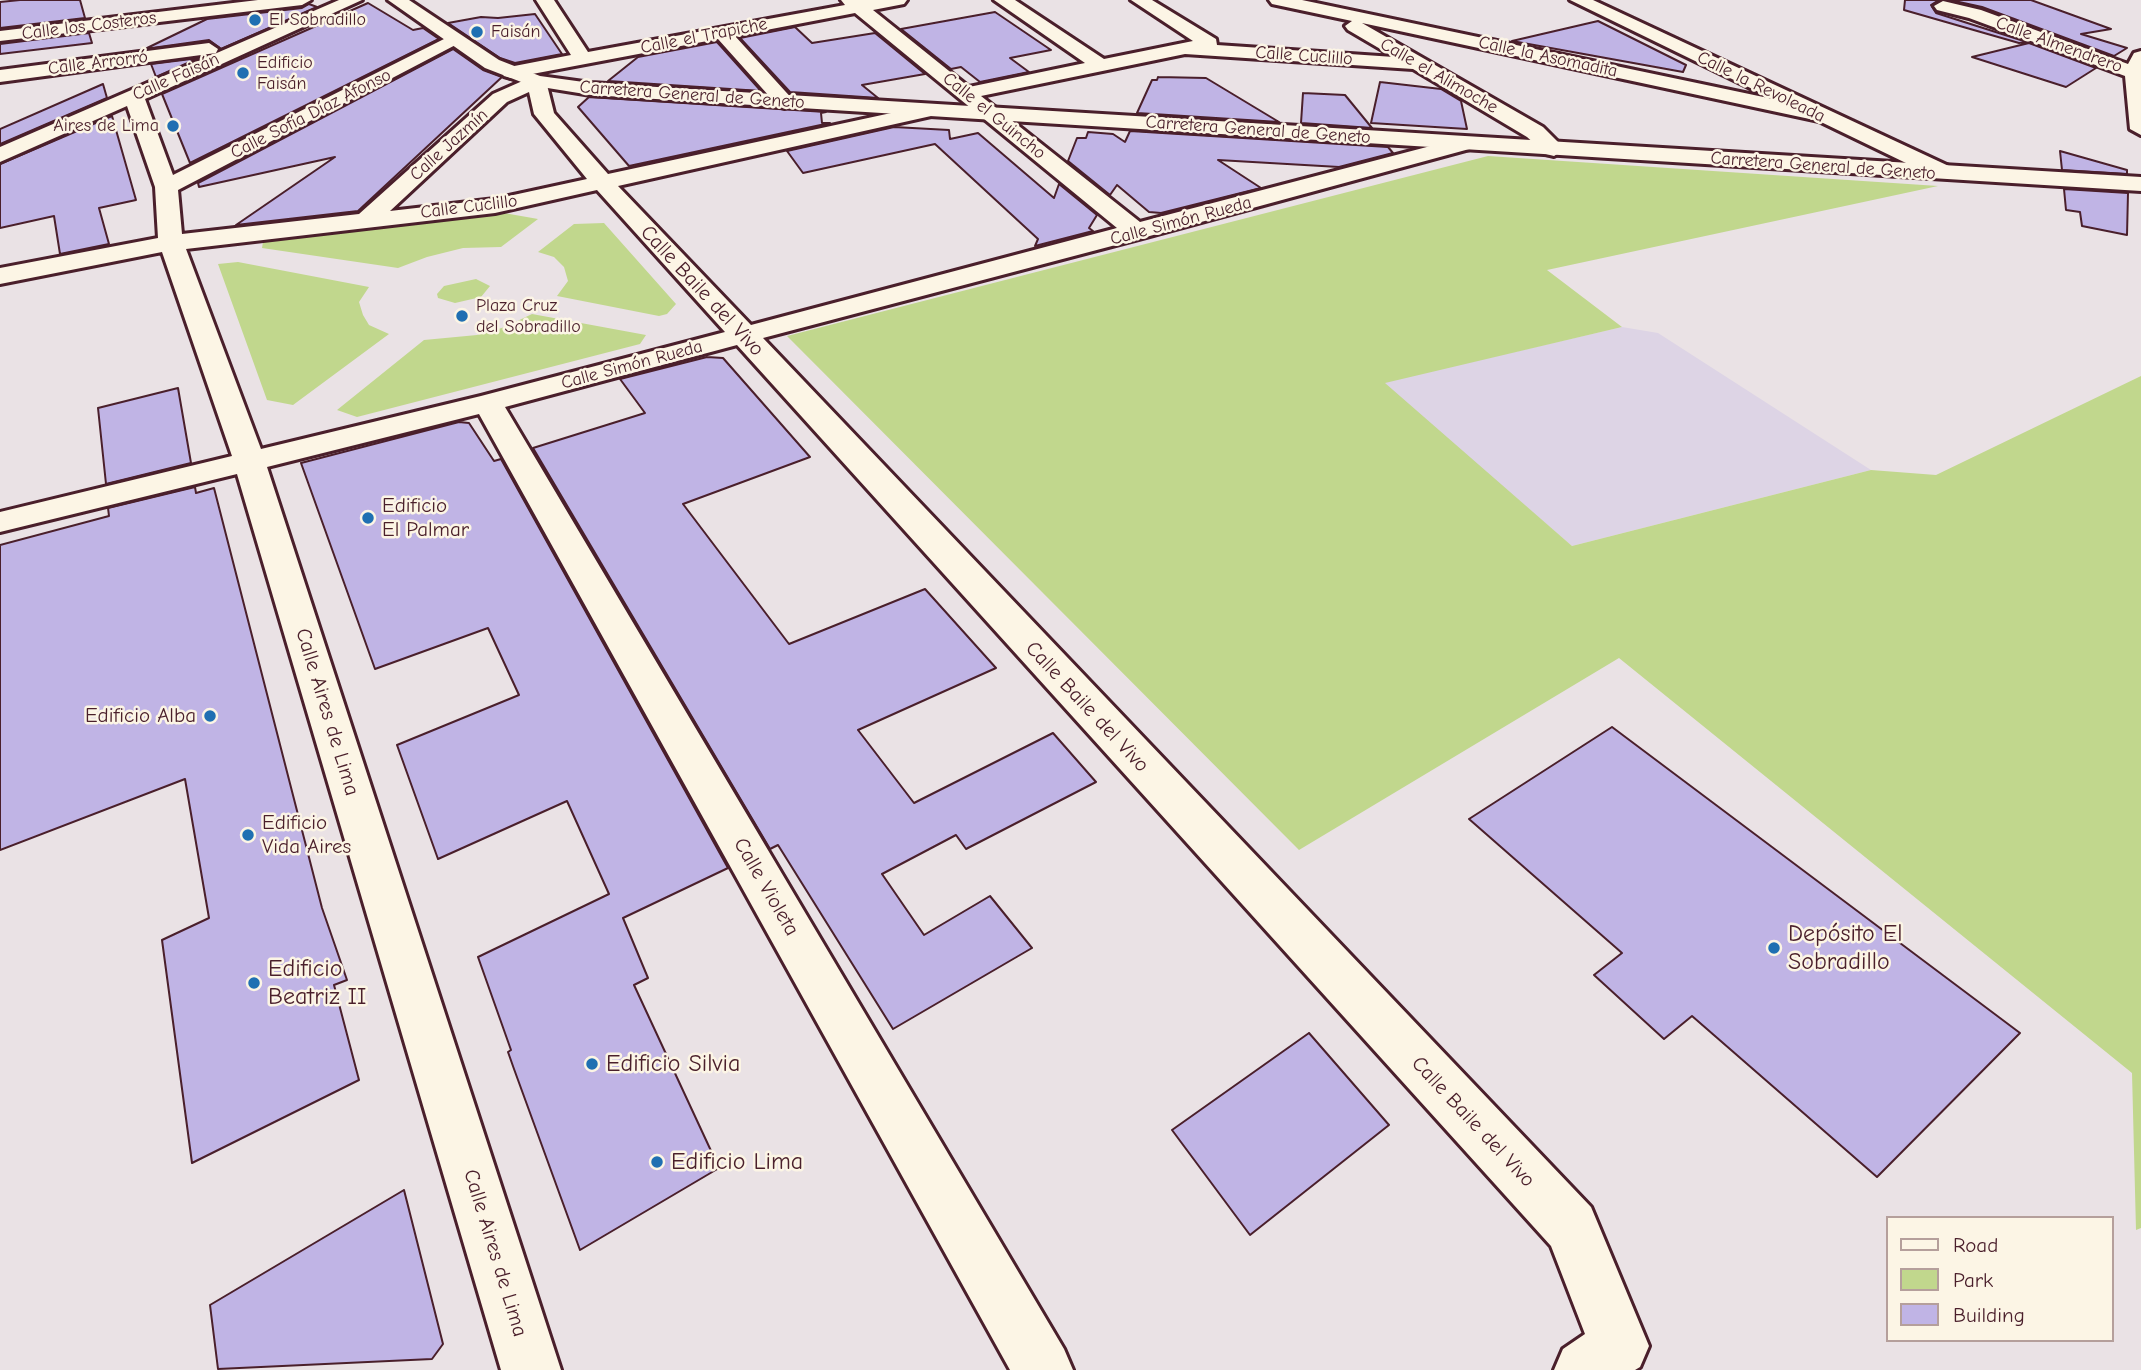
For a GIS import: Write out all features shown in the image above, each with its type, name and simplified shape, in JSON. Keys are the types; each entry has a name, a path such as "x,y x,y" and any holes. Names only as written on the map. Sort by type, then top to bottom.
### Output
{"street":[{"name":"Calle los Costeros","path":"0,36 76,27 192,7 302,0"},
{"name":"Calle Faisán","path":"0,155 353,0"},
{"name":"Carretera General de Geneto","path":"397,0 456,40 524,76 592,89 2141,184"},
{"path":"545,0 583,59"},
{"name":"Calle el Trapiche","path":"524,76 583,59 855,4 898,0"},
{"path":"1003,0 1102,66"},
{"name":"Calle Cuclillo","path":"967,93 1209,43 1140,0"},
{"name":"Calle la Asomadita","path":"1278,0 1818,115"},
{"name":"Calle la Revoleada","path":"1578,0 1945,173"},
{"name":"Calle el Guincho","path":"855,4 1138,232"},
{"name":"Calle Almendrero","path":"1943,6 2138,65"},
{"name":"Calle el Alimoche","path":"1320,8 1535,132 1555,149"},
{"path":"0,85 59,61 84,9"},
{"path":"722,33 785,102"},
{"name":"Calle Sofía Díaz Afonso","path":"166,187 456,40"},
{"name":"Calle Arrorró","path":"0,76 219,48 239,49"},
{"name":"Calle Cuclillo","path":"1185,48 1422,65"},
{"path":"1673,83 1693,55"},
{"path":"2138,65 2141,129"},
{"name":"Calle Baile del Vivo","path":"524,76 544,114 603,183 1571,1227 1601,1358"},
{"name":"Calle Jazmín","path":"368,218 524,76"},
{"name":"Calle Aires de Lima","path":"134,96 166,187 171,243 249,460 531,1370"},
{"name":"Calle Cuclillo","path":"0,276 171,243 368,218 495,206 933,110"},
{"name":"Calle Simón Rueda","path":"0,522 488,404 1465,144"},
{"name":"Calle Violeta","path":"488,404 1043,1370"}],"shaded area":[{"path":"1622,327 1658,333 1871,470 1572,546 1380,383"}],"green space":[{"path":"1488,156 1938,186 1547,270 1622,327 1385,383 1572,546 1871,470 1936,475 2141,376 2141,1228 2136,1230 2132,1073 1619,658 1299,850 787,336"},
{"path":"504,213 538,219 501,247 463,248 398,268 262,248 263,242"},
{"path":"604,223 676,304 667,314 659,316 557,296 568,281 564,267 554,257 538,252 574,224"},
{"path":"238,262 369,287 359,302 363,315 369,325 389,334 293,405 267,400 218,264"},
{"path":"476,279 490,286 481,297 455,303 438,298 437,294 444,286"},
{"path":"532,314 646,335 640,344 357,417 337,410 424,340 477,335 505,327"}],"building":[{"path":"80,0 85,18 0,28 0,2"},
{"path":"1905,0 1939,0 1931,5 1936,13 2027,42 2019,43 1904,10"},
{"path":"1950,0 2031,0 2111,29 2081,34 2127,48 2114,56 1982,7"},
{"path":"368,3 413,30 423,28 439,39 190,163 162,94"},
{"path":"309,4 317,7 221,49 209,40 145,49 207,19 302,8"},
{"path":"995,12 1051,50 1010,58 1029,72 980,82 961,67 951,69 901,29"},
{"path":"535,14 562,54 515,63 500,58 448,23 481,17"},
{"path":"1598,21 1686,65 1683,72 1512,41"},
{"path":"795,27 812,43 875,33 925,74 862,85 878,98 790,92 740,38"},
{"path":"89,33 92,43 0,54 0,44"},
{"path":"717,42 761,91 608,81 638,57"},
{"path":"2029,43 2096,68 2066,87 1972,57"},
{"path":"453,49 483,70 502,77 358,211 236,225 335,157 199,187 198,183"},
{"path":"199,58 156,77 151,64"},
{"path":"1158,77 1206,78 1279,122 1137,113 1152,80 1157,80"},
{"path":"1380,82 1441,89 1461,101 1467,129 1371,123"},
{"path":"103,84 107,98 0,144 0,129"},
{"path":"1303,93 1345,95 1372,128 1301,123"},
{"path":"589,97 826,112 821,113 822,123 830,123 629,166 578,107"},
{"path":"112,116 136,200 99,208 109,244 60,254 54,216 0,228 0,164"},
{"path":"894,127 949,130 950,139 978,133 1054,198 1059,184 1097,215 1089,228 1093,231 1035,246 1038,239 935,144 803,173 787,151"},
{"path":"1130,131 1388,147 1393,153 1339,167 1218,160 1261,188 1161,213 1149,212 1117,185 1110,195 1068,161 1077,138 1086,138 1088,132 1113,134 1125,142"},
{"path":"2060,151 2127,170 2127,174 2062,170"},
{"path":"2064,189 2128,193 2127,235 2082,226 2080,212 2066,210"},
{"path":"707,357 723,358 810,457 683,504 789,644 925,589 996,668 858,730 914,803 1053,733 1096,782 966,849 956,835 882,874 924,935 990,896 1032,948 893,1029 778,845 770,849 533,448 645,413 620,379"},
{"path":"178,388 191,463 106,484 98,408"},
{"path":"459,422 469,423 494,461 501,459 728,868 623,918 648,978 634,985 719,1168 580,1250 508,1052 511,1050 478,957 609,894 567,801 438,859 397,745 519,695 488,628 375,669 301,463"},
{"path":"195,487 196,493 214,488 322,908 347,980 334,985 359,1080 192,1163 162,940 209,918 185,779 0,850 0,545 109,516 108,508"},
{"name":"Depósito El Sobradillo","path":"1612,727 2020,1033 1877,1177 1692,1016 1664,1039 1594,975 1622,953 1469,819"},
{"path":"1309,1033 1389,1125 1250,1235 1172,1130"},
{"path":"404,1190 443,1344 432,1359 218,1369 210,1305"}],"place":[{"name":"El Sobradillo","path":"255,20"},
{"name":"Faisán","path":"477,32"},
{"name":"Edificio Faisán","path":"243,73"},
{"name":"Aires de Lima","path":"173,126"},
{"name":"Plaza Cruz del Sobradillo","path":"462,316"},
{"name":"Edificio El Palmar","path":"368,518"},
{"name":"Edificio Alba","path":"210,716"},
{"name":"Edificio Vida Aires","path":"248,835"},
{"name":"Depósito El Sobradillo","path":"1774,948"},
{"name":"Edificio Beatriz II","path":"254,983"},
{"name":"Edificio Silvia","path":"592,1064"},
{"name":"Edificio Lima","path":"657,1162"}]}
